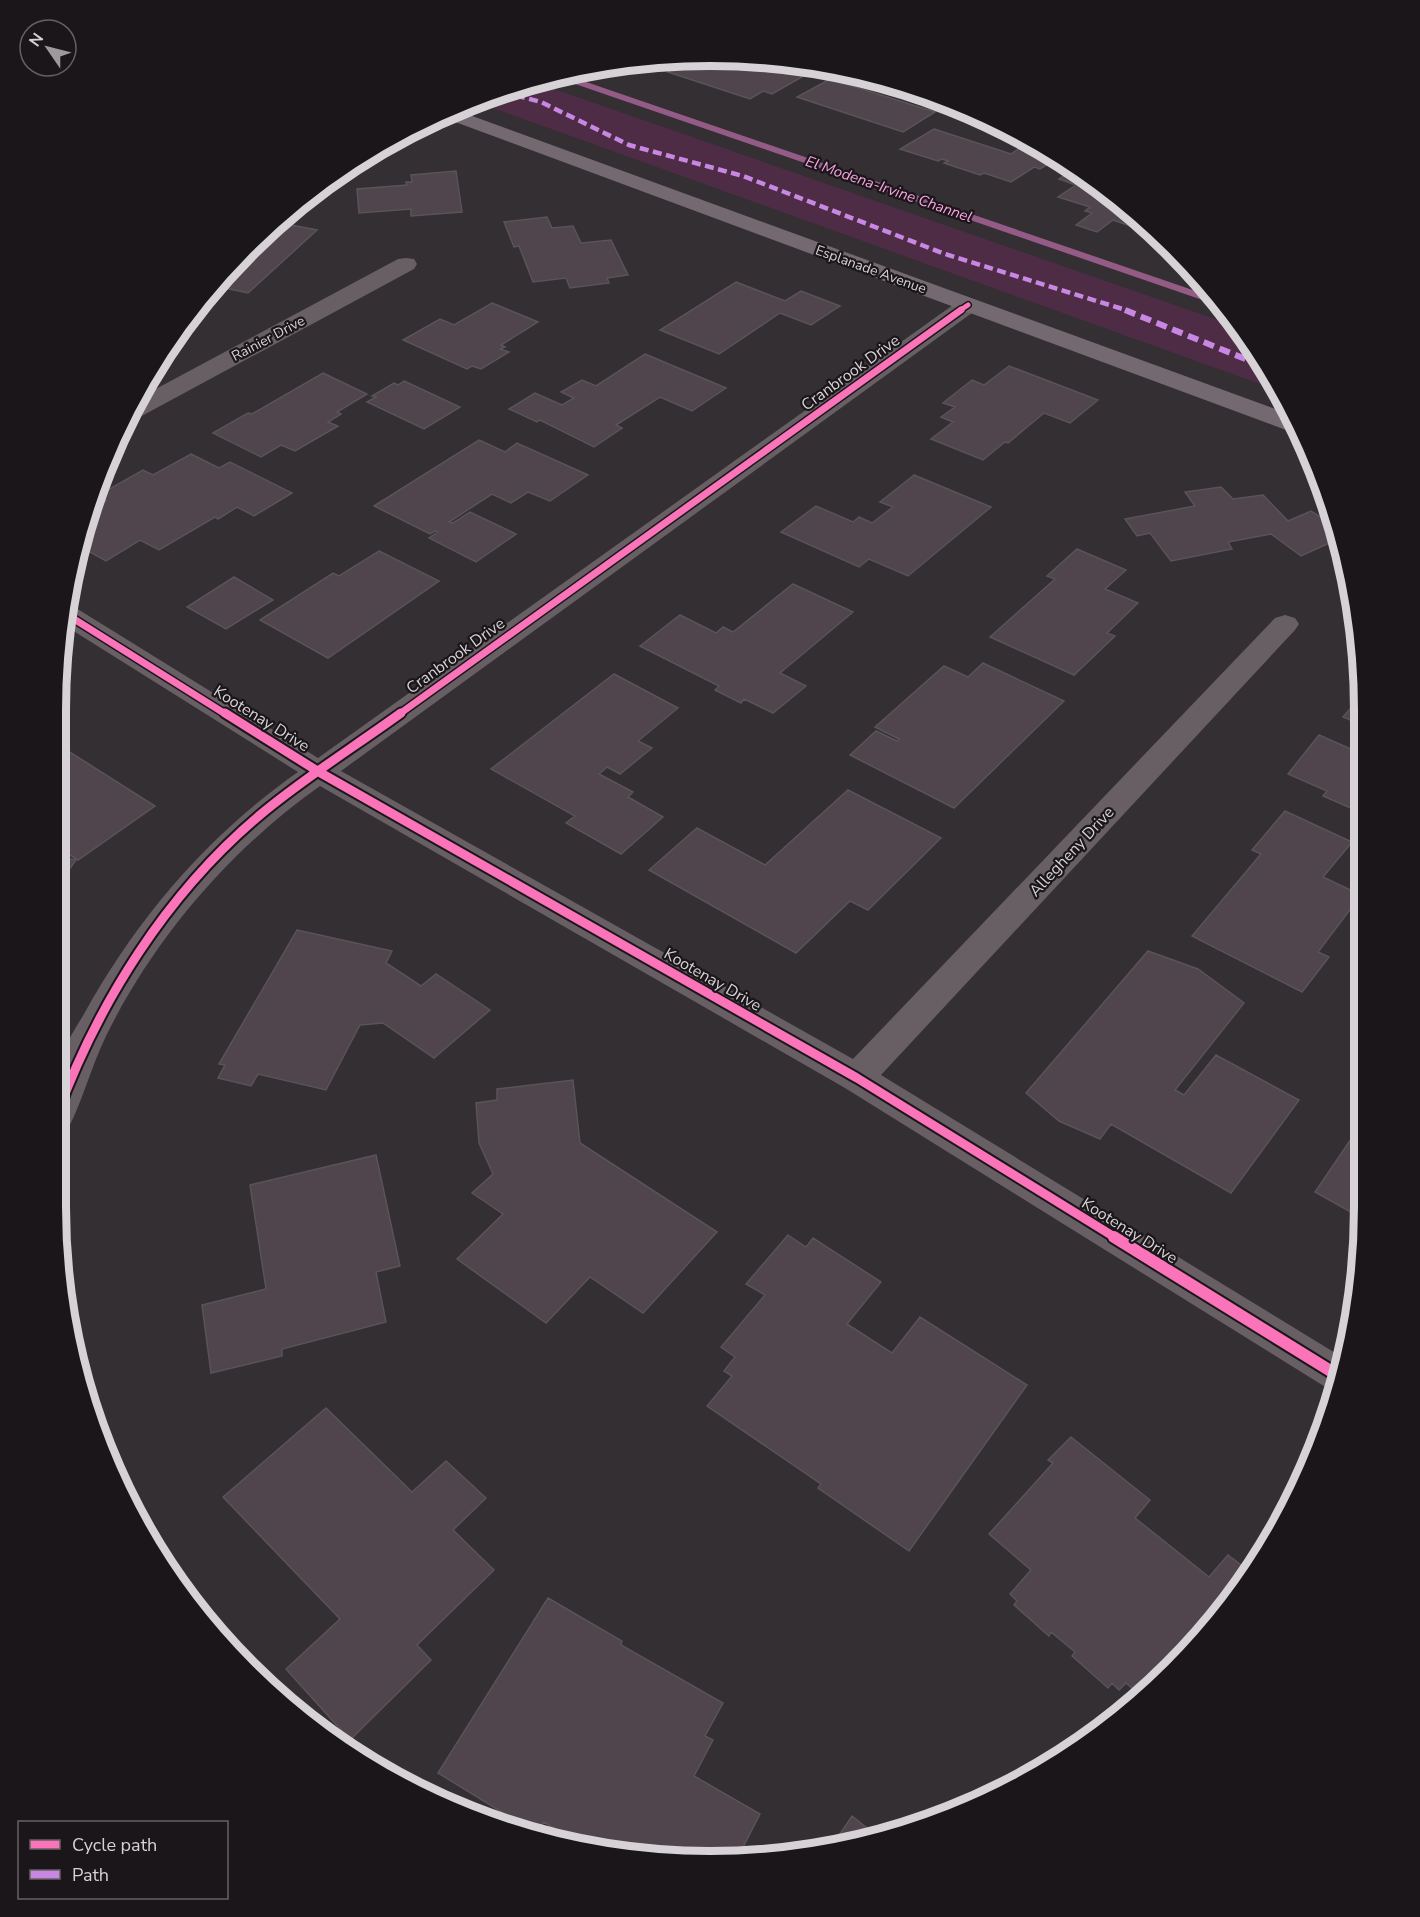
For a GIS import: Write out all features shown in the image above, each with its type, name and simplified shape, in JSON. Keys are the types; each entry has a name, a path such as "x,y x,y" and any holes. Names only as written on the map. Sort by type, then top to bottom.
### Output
{"street":[{"name":"Esplanade Avenue","path":"459,117 1286,422"},
{"name":"Rainier Drive","path":"142,407 406,264"},
{"name":"Cranbrook Drive","path":"66,1085 120,981 175,902 254,820 968,305"},
{"name":"Kootenay Drive","path":"73,618 319,771 857,1078 1332,1372"},
{"name":"Allegheny Drive","path":"857,1078 1285,624"}],"shaded area":[{"path":"548,87 1224,322 1267,386 487,106"}],"building":[{"path":"710,66 742,67 755,71 760,68 807,74 772,94 763,91 750,99 668,72 678,67"},
{"path":"830,79 935,112 903,132 797,97"},
{"path":"934,129 1011,154 1022,146 1050,163 1040,169 1034,167 1011,182 944,163 948,161 942,159 938,161 900,149"},
{"path":"456,171 462,212 411,216 411,209 359,213 357,189 407,185 406,182 412,182 411,175"},
{"path":"1066,174 1137,228 1113,220 1097,232 1076,225 1092,213 1085,211 1090,207 1058,197 1076,185 1059,179"},
{"path":"547,217 552,228 573,226 581,243 611,240 628,275 607,278 609,283 570,288 566,278 533,282 519,246 514,247 504,222"},
{"path":"287,224 317,230 248,293 224,288"},
{"path":"736,282 785,301 801,291 840,306 811,325 780,313 719,354 660,330"},
{"path":"492,303 538,322 501,345 505,347 500,349 509,352 481,369 472,366 467,369 403,340 440,319 454,325"},
{"path":"645,354 726,388 692,411 660,397 616,425 622,428 594,447 540,420 537,422 509,409 535,393 562,405 574,398 561,392 582,380 596,386"},
{"path":"1009,366 1098,400 1070,423 1044,413 983,460 931,439 953,422 941,417 955,407 943,403 972,380 984,385"},
{"path":"323,373 367,394 337,412 341,414 328,422 338,426 295,451 281,445 261,457 213,433 248,413 252,414"},
{"path":"404,381 460,407 424,429 367,402 376,397 372,396 394,383 398,385"},
{"path":"479,440 505,452 517,443 588,475 550,501 528,492 511,503 492,494 449,522 453,523 470,512 516,534 476,562 429,538 438,532 430,534 374,506"},
{"path":"191,454 219,468 230,462 292,493 254,516 237,507 218,519 215,517 159,550 140,540 106,561 86,550 100,505 106,501 102,499 104,492 143,470 153,475"},
{"path":"914,475 991,507 908,576 869,559 859,567 781,532 816,506 853,522 859,517 872,523 893,507 880,502"},
{"path":"1221,487 1233,499 1263,495 1288,521 1311,511 1325,520 1332,542 1301,556 1271,534 1228,542 1232,549 1171,561 1150,533 1137,536 1125,519 1195,506 1185,492"},
{"path":"1077,549 1126,570 1105,589 1138,603 1107,633 1115,636 1074,675 990,637 1055,579 1047,576"},
{"path":"379,551 439,581 328,658 260,620 333,573 339,576"},
{"path":"234,577 273,600 226,629 187,607"},
{"path":"793,584 853,612 780,673 806,686 773,713 744,699 741,703 715,690 719,686 640,646 680,615 716,633 723,627 733,632"},
{"path":"983,663 1064,701 954,808 850,755 876,731 897,741 899,739 875,727 944,666 968,677"},
{"path":"614,674 678,708 638,741 652,748 620,774 607,767 599,774 633,792 628,797 663,817 621,854 566,823 575,816 491,769"},
{"path":"1354,704 1354,722 1343,717"},
{"path":"1319,735 1354,749 1354,809 1323,796 1327,791 1288,774"},
{"path":"66,750 155,806 78,860 66,852"},
{"path":"848,790 941,838 868,910 850,901 796,953 649,870 697,828 765,865"},
{"path":"1285,811 1352,842 1323,877 1354,892 1354,904 1318,952 1329,957 1302,992 1192,936 1261,854 1252,850"},
{"path":"66,858 76,860 66,874"},
{"path":"297,930 392,951 386,963 421,986 436,974 490,1010 434,1058 383,1023 360,1025 326,1090 258,1074 251,1086 218,1078 225,1065 219,1064"},
{"path":"1148,951 1198,969 1244,1003 1175,1090 1184,1095 1216,1055 1299,1100 1231,1193 1111,1124 1100,1139 1059,1121 1026,1093"},
{"path":"573,1080 580,1143 717,1232 643,1313 590,1277 546,1323 457,1259 503,1214 472,1193 493,1174 479,1143 476,1103 497,1100 497,1089"},
{"path":"1354,1135 1354,1214 1315,1192"},
{"path":"376,1155 400,1266 376,1272 386,1322 282,1349 282,1356 211,1373 202,1305 266,1289 250,1185"},
{"path":"788,1235 806,1247 813,1238 881,1282 847,1324 892,1353 920,1317 1027,1385 909,1551 818,1488 821,1484 707,1406 732,1376 724,1371 735,1357 721,1347 765,1295 746,1284"},
{"path":"326,1408 412,1492 446,1461 486,1498 453,1530 494,1570 417,1645 431,1660 350,1740 286,1669 340,1619 223,1497"},
{"path":"1071,1437 1150,1500 1135,1518 1209,1577 1228,1555 1244,1567 1194,1632 1135,1691 1126,1683 1119,1690 1112,1683 1108,1688 1072,1656 1075,1652 1051,1632 1049,1636 1014,1605 1017,1601 1010,1594 1031,1570 989,1534 1053,1463 1048,1460"},
{"path":"548,1598 622,1641 621,1645 723,1703 705,1736 713,1740 694,1776 760,1814 741,1850 668,1850 626,1845 564,1834 544,1822 540,1828 516,1821 438,1773"},
{"path":"852,1816 870,1831 837,1839"}],"waterway":[{"name":"El Modena-Irvine Channel","path":"573,81 1204,297"}],"marked path":[{"path":"517,96 541,102 629,145 743,176 945,254 1125,310 1251,361"}],"cycle path":[{"path":"66,1089 90,1035 135,957 191,885 253,821 968,305"},
{"path":"73,618 319,772 857,1078 1332,1372"}]}
